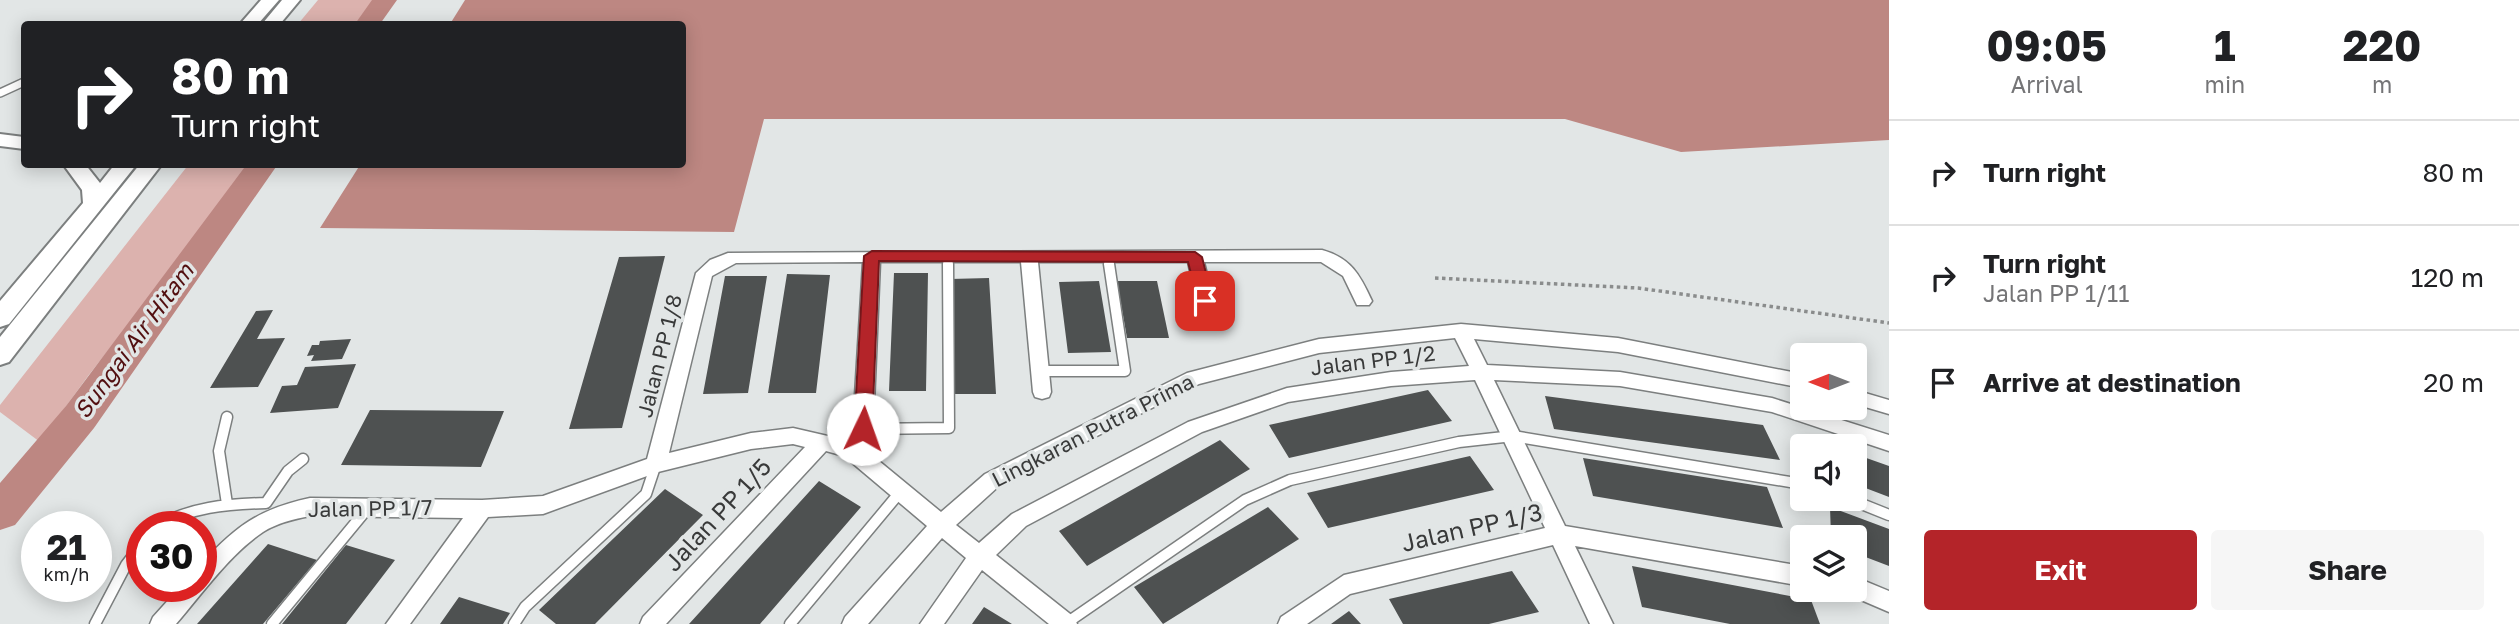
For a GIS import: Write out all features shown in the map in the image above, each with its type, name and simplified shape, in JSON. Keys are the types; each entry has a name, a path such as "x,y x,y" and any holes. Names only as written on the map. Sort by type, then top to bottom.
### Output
{"main road":[{"path":"252,21 270,0"},
{"path":"274,21 291,0"},
{"path":"0,140 21,143"},
{"path":"0,157 21,159"},
{"path":"76,168 93,190 94,204"},
{"path":"0,318 124,168"},
{"path":"0,355 149,168"}],"street":[{"path":"1066,624 850,449 863,429 872,256 1322,256 1341,262 1351,272 1363,301"},
{"name":"Jalan PP 1/8","path":"656,464 704,273 716,264 734,257 872,256"},
{"path":"1030,257 1042,392"},
{"path":"1195,257 1210,323"},
{"path":"1461,331 1602,624"},
{"name":"Lingkaran Putra Prima","path":"853,624 941,525 992,480 1194,378 1319,345 1461,331 1618,345 1790,379"},
{"name":"Jalan PP 1/2","path":"931,624 980,556 1019,520 1195,427 1287,395 1391,379 1482,372 1620,379 1772,404 1889,443"},
{"path":"1867,401 1889,407"},
{"name":"Jalan PP 1/7","path":"217,562 256,525 282,513 310,507 482,509 543,505 656,464 765,440 793,436 850,449"},
{"name":"Jalan PP 1/5","path":"652,624 823,442"},
{"path":"397,624 482,509"},
{"name":"Jalan PP 1/3","path":"1289,624 1343,585 1561,534 1790,574"},
{"path":"1867,592 1889,601"},
{"path":"161,624 181,602"}],"lane":[{"path":"0,93 21,83"},
{"path":"863,429 949,428 948,256"},
{"path":"1040,371 1125,371 1108,257"},
{"path":"227,417 219,451 227,504"},
{"path":"1066,624 1245,500 1290,480 1459,442 1513,436 1790,482"},
{"path":"185,511 209,505 266,503 288,471 303,459"},
{"path":"514,624 524,607 646,494 656,464"},
{"path":"790,624 902,491"},
{"path":"1867,506 1889,515"},
{"path":"272,624 368,507"},
{"path":"95,624 126,565"}],"path":[{"path":"1434,278 1638,288 1889,323"}],"shaded area":[{"path":"318,0 375,0 359,21 300,21"},
{"path":"465,0 1889,0 1889,140 1681,152 1565,119 764,119 734,232 320,228 358,168 686,168 686,21 452,21"},
{"path":"186,168 251,168 88,376 40,442 0,412 0,405"}],"building":[{"path":"665,256 622,428 569,429 619,257"},
{"path":"894,273 928,273 926,391 889,391"},
{"path":"787,274 830,275 816,393 768,393"},
{"path":"725,276 767,276 748,393 703,394"},
{"path":"989,278 996,394 953,394 950,279"},
{"path":"1099,281 1111,352 1068,353 1059,282"},
{"path":"1117,281 1157,281 1169,338 1127,338"},
{"path":"273,310 257,339 285,338 258,387 210,388 256,311"},
{"path":"351,339 342,359 311,361 314,355 307,356 312,345 319,345 320,341"},
{"path":"356,364 338,408 270,413 282,386 297,385 305,367"},
{"path":"1428,390 1452,421 1289,458 1269,425"},
{"path":"1545,396 1763,425 1780,460 1554,429"},
{"path":"370,410 504,411 481,467 341,465"},
{"path":"1220,440 1250,469 1087,566 1059,531"},
{"path":"1470,456 1494,490 1328,528 1307,493"},
{"path":"1583,458 1767,487 1783,528 1593,496"},
{"path":"1867,458 1889,466 1889,497 1867,489"},
{"path":"819,481 861,507 760,624 689,624"},
{"path":"665,489 703,515 595,624 556,624 539,610"},
{"path":"1268,507 1299,539 1163,624 1134,587"},
{"path":"1830,511 1841,511 1889,529 1889,566 1867,558 1867,525 1831,525"},
{"path":"268,544 317,560 263,624 197,624"},
{"path":"346,545 395,560 346,624 282,624"},
{"path":"1632,566 1790,596 1790,602 1812,602 1820,624 1730,624 1642,607"},
{"path":"1512,571 1539,612 1489,624 1403,624 1389,599"},
{"path":"459,597 510,613 503,624 440,624"},
{"path":"984,607 1012,624 972,624"},
{"path":"1349,611 1361,624 1331,624"}],"waterway":[{"name":"Sungai Air Hitam","path":"369,21 385,0"},
{"name":"Sungai Air Hitam","path":"0,512 80,417 260,168"}],"route":[{"path":"863,429 872,256 1195,257 1205,301"}]}
